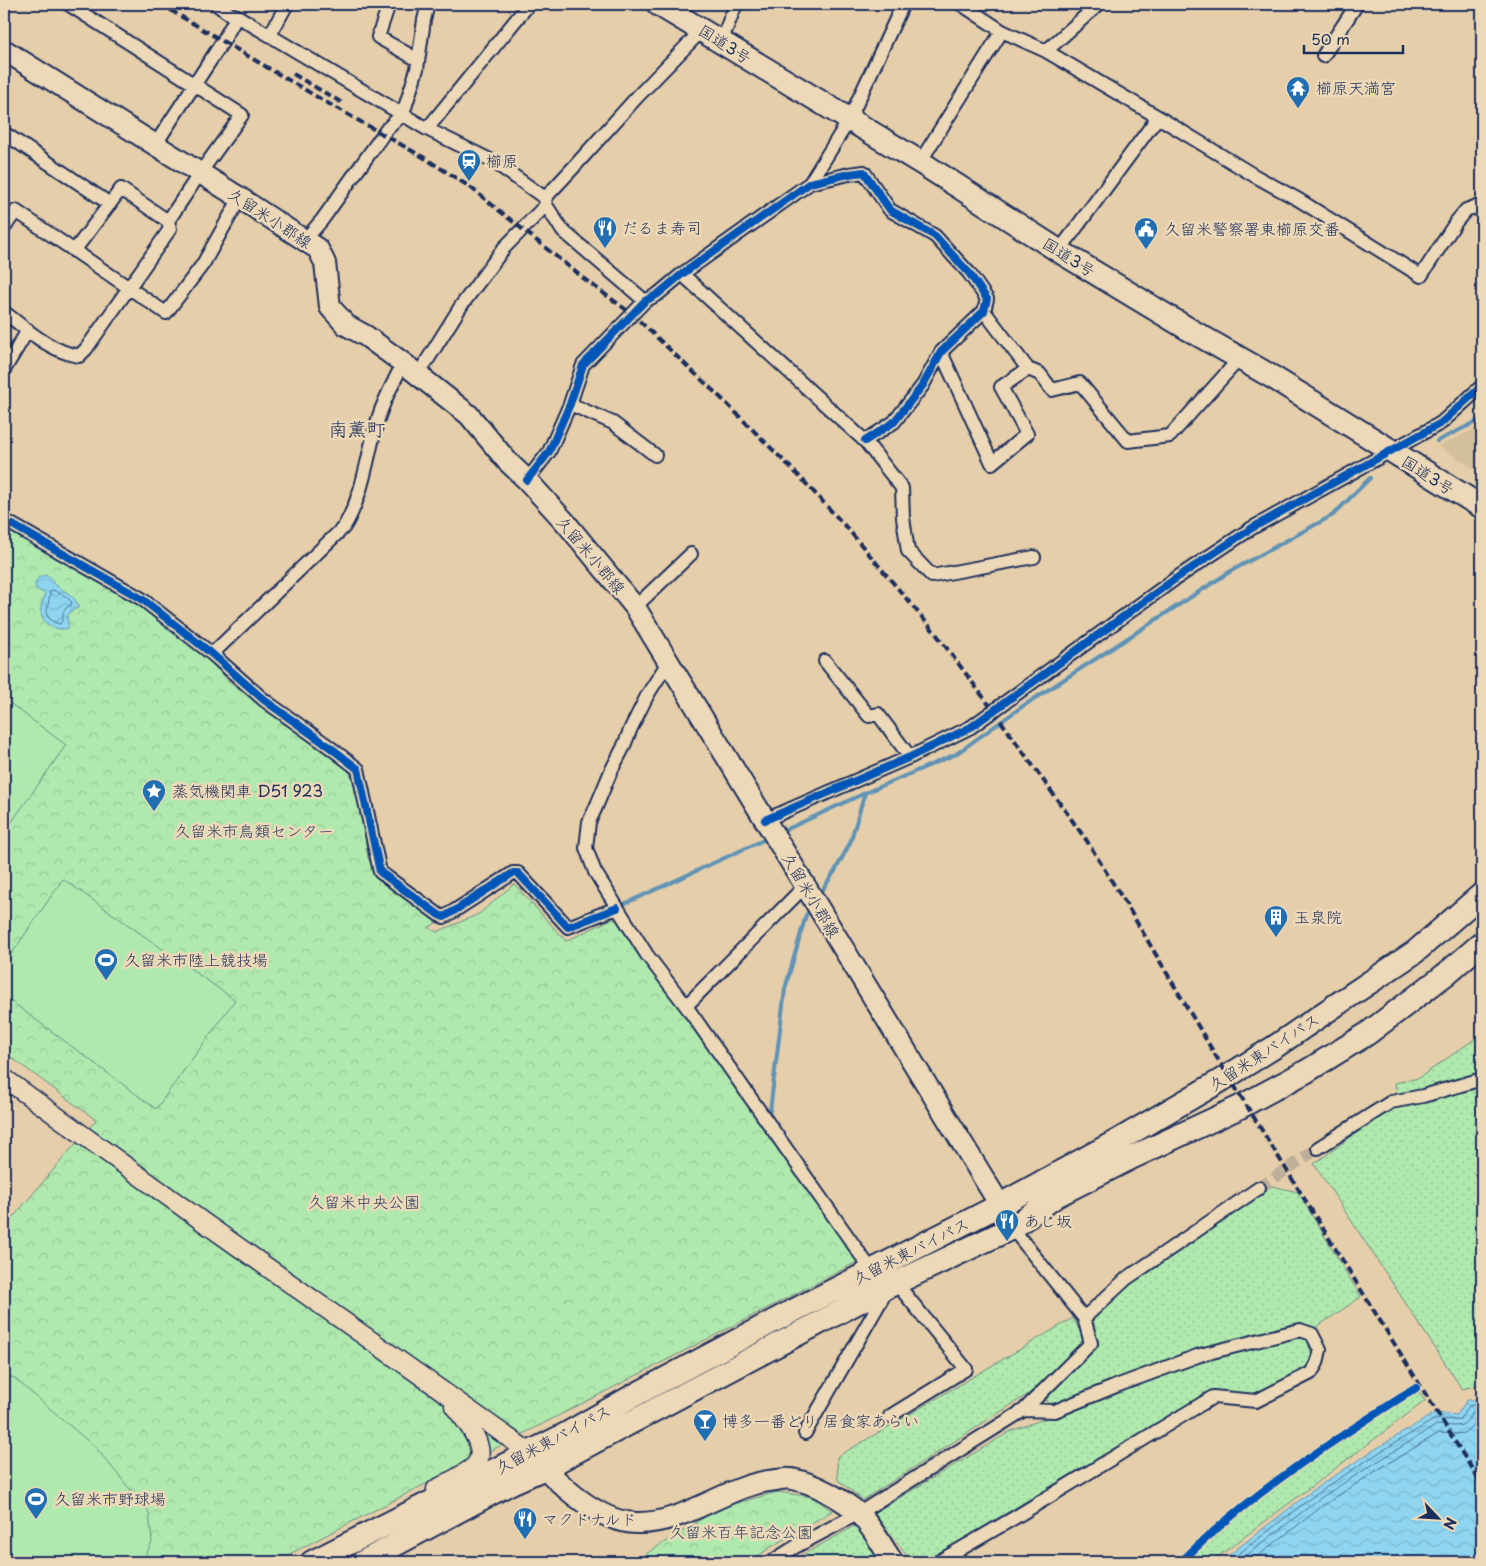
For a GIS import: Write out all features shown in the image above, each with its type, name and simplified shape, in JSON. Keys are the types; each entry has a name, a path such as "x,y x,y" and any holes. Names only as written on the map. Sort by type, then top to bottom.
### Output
{"highway":[{"name":"国道3号","path":"658,4 920,162 1059,251 1274,378 1482,507"},
{"name":"久留米東バイパス","path":"363,1562 511,1483 566,1434 648,1388 1000,1205 1220,1081 1276,1046 1415,952 1482,894"},
{"name":"久留米東バイパス","path":"312,1562 386,1524 537,1460 872,1294 1012,1228 1056,1196 1133,1157 1240,1107 1307,1070 1366,1034 1446,974 1482,943"}],"main road":[{"name":"久留米小郡線","path":"4,50 240,198 304,241 318,248 325,263 330,307 346,325 366,336 470,415 507,461 566,523 635,607 1000,1205 1012,1228"},
{"path":"537,1460 555,1479 584,1503 610,1518 636,1524 663,1520 692,1510 742,1488 767,1481 790,1479 814,1485 836,1497 864,1520 893,1562"}],"street":[{"path":"68,4 242,115 168,221"},
{"path":"216,4 234,11 270,35 426,129 494,162 546,202 562,230 646,300"},
{"path":"270,35 287,4"},
{"path":"389,4 378,37 418,60"},
{"path":"304,241 322,220 387,129 402,114 416,69 428,4"},
{"path":"426,129 529,4"},
{"path":"721,42 736,4"},
{"path":"810,183 849,120 903,4"},
{"path":"961,4 1002,31 1046,51 1255,176 1299,200 1421,276 1456,222 1466,210 1474,207 1482,212"},
{"path":"1046,51 1099,4"},
{"path":"1323,56 1358,4"},
{"path":"155,145 223,41 234,11"},
{"path":"212,654 344,526 352,513 359,495 381,409 504,248 637,96 702,30"},
{"path":"920,162 1002,31"},
{"path":"1059,251 1158,117"},
{"path":"4,133 110,204"},
{"path":"527,480 550,452 570,404 583,365 646,300 658,294 682,274 810,183 864,172 890,210 935,236 969,273 987,299 984,311 941,352 923,385 894,422 865,441"},
{"path":"4,312 56,349 79,356 86,349 170,229 168,221 122,189 74,251"},
{"path":"4,228 16,211 166,313 202,264 240,198"},
{"path":"682,274 865,441 902,488 903,518 908,551 932,576 1034,558"},
{"path":"984,311 1028,369 1040,374 1052,390 1080,383 1128,442 1170,436 1240,358"},
{"path":"4,370 28,330"},
{"path":"941,352 992,463 1027,434 1001,387 1028,369"},
{"path":"765,820 910,757 972,727 1175,579 1252,528 1440,423 1482,386"},
{"path":"570,404 613,423 655,455"},
{"path":"4,520 142,599 212,654 264,700 358,769 380,872 439,915 444,916 454,911 513,873 518,873 568,927 617,908"},
{"path":"635,607 691,554"},
{"path":"669,661 648,694 611,771 589,822 586,848 595,872 647,956 686,1006 872,1271"},
{"path":"824,661 869,716 878,714 910,757"},
{"path":"686,1006 805,886"},
{"path":"4,1078 537,1460"},
{"path":"1318,1148 1391,1102 1482,1079"},
{"path":"1084,1318 1126,1279 1260,1188"},
{"path":"771,1562 795,1547 864,1520 1024,1410 1091,1343 1084,1318 1012,1228"},
{"path":"805,1433 888,1288 906,1279 966,1369 890,1416"},
{"path":"938,1562 1213,1397 1256,1401 1311,1373 1317,1362 1320,1350 1312,1334 1300,1330 1200,1355 1055,1411 1024,1410"},
{"path":"386,1524 435,1490 476,1465 480,1454 476,1436 441,1391"}],"shaded area":[{"path":"1482,426 1482,474 1438,446"}],"green space":[{"name":"久留米中央公園","path":"4,528 142,607 193,645 228,680 264,709 348,770 360,794 368,858 378,876 438,921 429,928 437,932 479,914 514,884 566,941 612,919 621,922 859,1261 274,1562 4,1562 4,1218 9,1222 96,1120 4,1052"},
{"path":"4,699 66,745 4,833"},
{"name":"久留米市陸上競技場","path":"63,879 235,1000 156,1109 4,996 4,965"},
{"path":"1482,1034 1482,1074 1402,1096 1397,1093 1395,1083 1419,1078"},
{"path":"1482,1082 1482,1384 1462,1389 1314,1164 1392,1107"},
{"path":"1272,1186 1298,1192 1361,1297 1315,1328 1300,1323 1212,1350 1048,1407 1047,1397 1099,1345 1092,1316 1139,1273"},
{"path":"1073,1318 1086,1342 1036,1389 863,1500 838,1480 837,1457"},
{"path":"1300,1336 1307,1339 1312,1355 1305,1370 1253,1395 1211,1390 925,1562 912,1562 874,1513 1011,1431 1189,1366"},
{"path":"13,1377 96,1448 149,1512 152,1542 142,1562 4,1562 4,1378"},
{"path":"1418,1391 1425,1401 1211,1562 1185,1562 1268,1491 1334,1444"},
{"name":"久留米百年記念公園","path":"778,1492 813,1497 832,1511 749,1562 633,1562 721,1507"},
{"path":"858,1524 881,1562 790,1562"}],"water":[{"path":"45,575 50,577 57,586 69,594 79,607 68,614 69,628 58,629 49,625 43,618 41,607 45,594 36,589 35,583 39,577"},
{"path":"1482,1398 1482,1562 1220,1562 1313,1490 1369,1453 1435,1413 1457,1415 1467,1400"}],"waterway":[{"path":"1437,441 1482,419"},
{"path":"781,832 956,754 1020,708 1231,571 1333,515 1370,478"},
{"path":"819,895 850,843 865,793"},
{"path":"624,904 768,838"},
{"path":"770,1111 785,989 806,915 811,907"}],"tunnel":[{"path":"1259,1188 1318,1148"}],"railway":[{"path":"160,4 423,157 470,187 583,278 632,314 722,399 799,476 847,528 937,635 1087,841 1214,1053 1482,1485"},
{"path":"293,74 344,104"}],"cycle path":[{"path":"527,480 549,452 570,404 583,365 645,301 658,294 682,274 810,183 864,172 890,210 935,236 969,273 987,299 984,311 941,352 923,385 894,422 865,441"},
{"path":"765,820 910,757 971,727 1175,579 1252,528 1441,423 1482,386"},
{"path":"4,520 142,599 212,654 264,700 358,769 380,872 439,915 444,917 513,873 518,873 568,927 617,908"},
{"path":"1181,1562 1235,1513 1264,1490 1354,1427 1416,1388"}],"place":[{"name":"櫛原天満宮","path":"1298,109"},
{"name":"櫛原","path":"469,182"},
{"name":"だるま寿司","path":"605,249"},
{"name":"久留米警察署東櫛原交番","path":"1146,250"},
{"name":"蒸気機関車 D51 923","path":"154,812"},
{"name":"玉泉院","path":"1276,938"},
{"name":"久留米市陸上競技場","path":"106,981"},
{"name":"あじ坂","path":"1007,1242"},
{"name":"博多一番どり 居食家あらい","path":"705,1442"},
{"name":"久留米市野球場","path":"36,1520"},
{"name":"マクドナルド","path":"525,1540"}],"district":[{"name":"南薫町","path":"357,429"}],"park label":[{"name":"久留米市鳥類センター","path":"254,831"}]}
